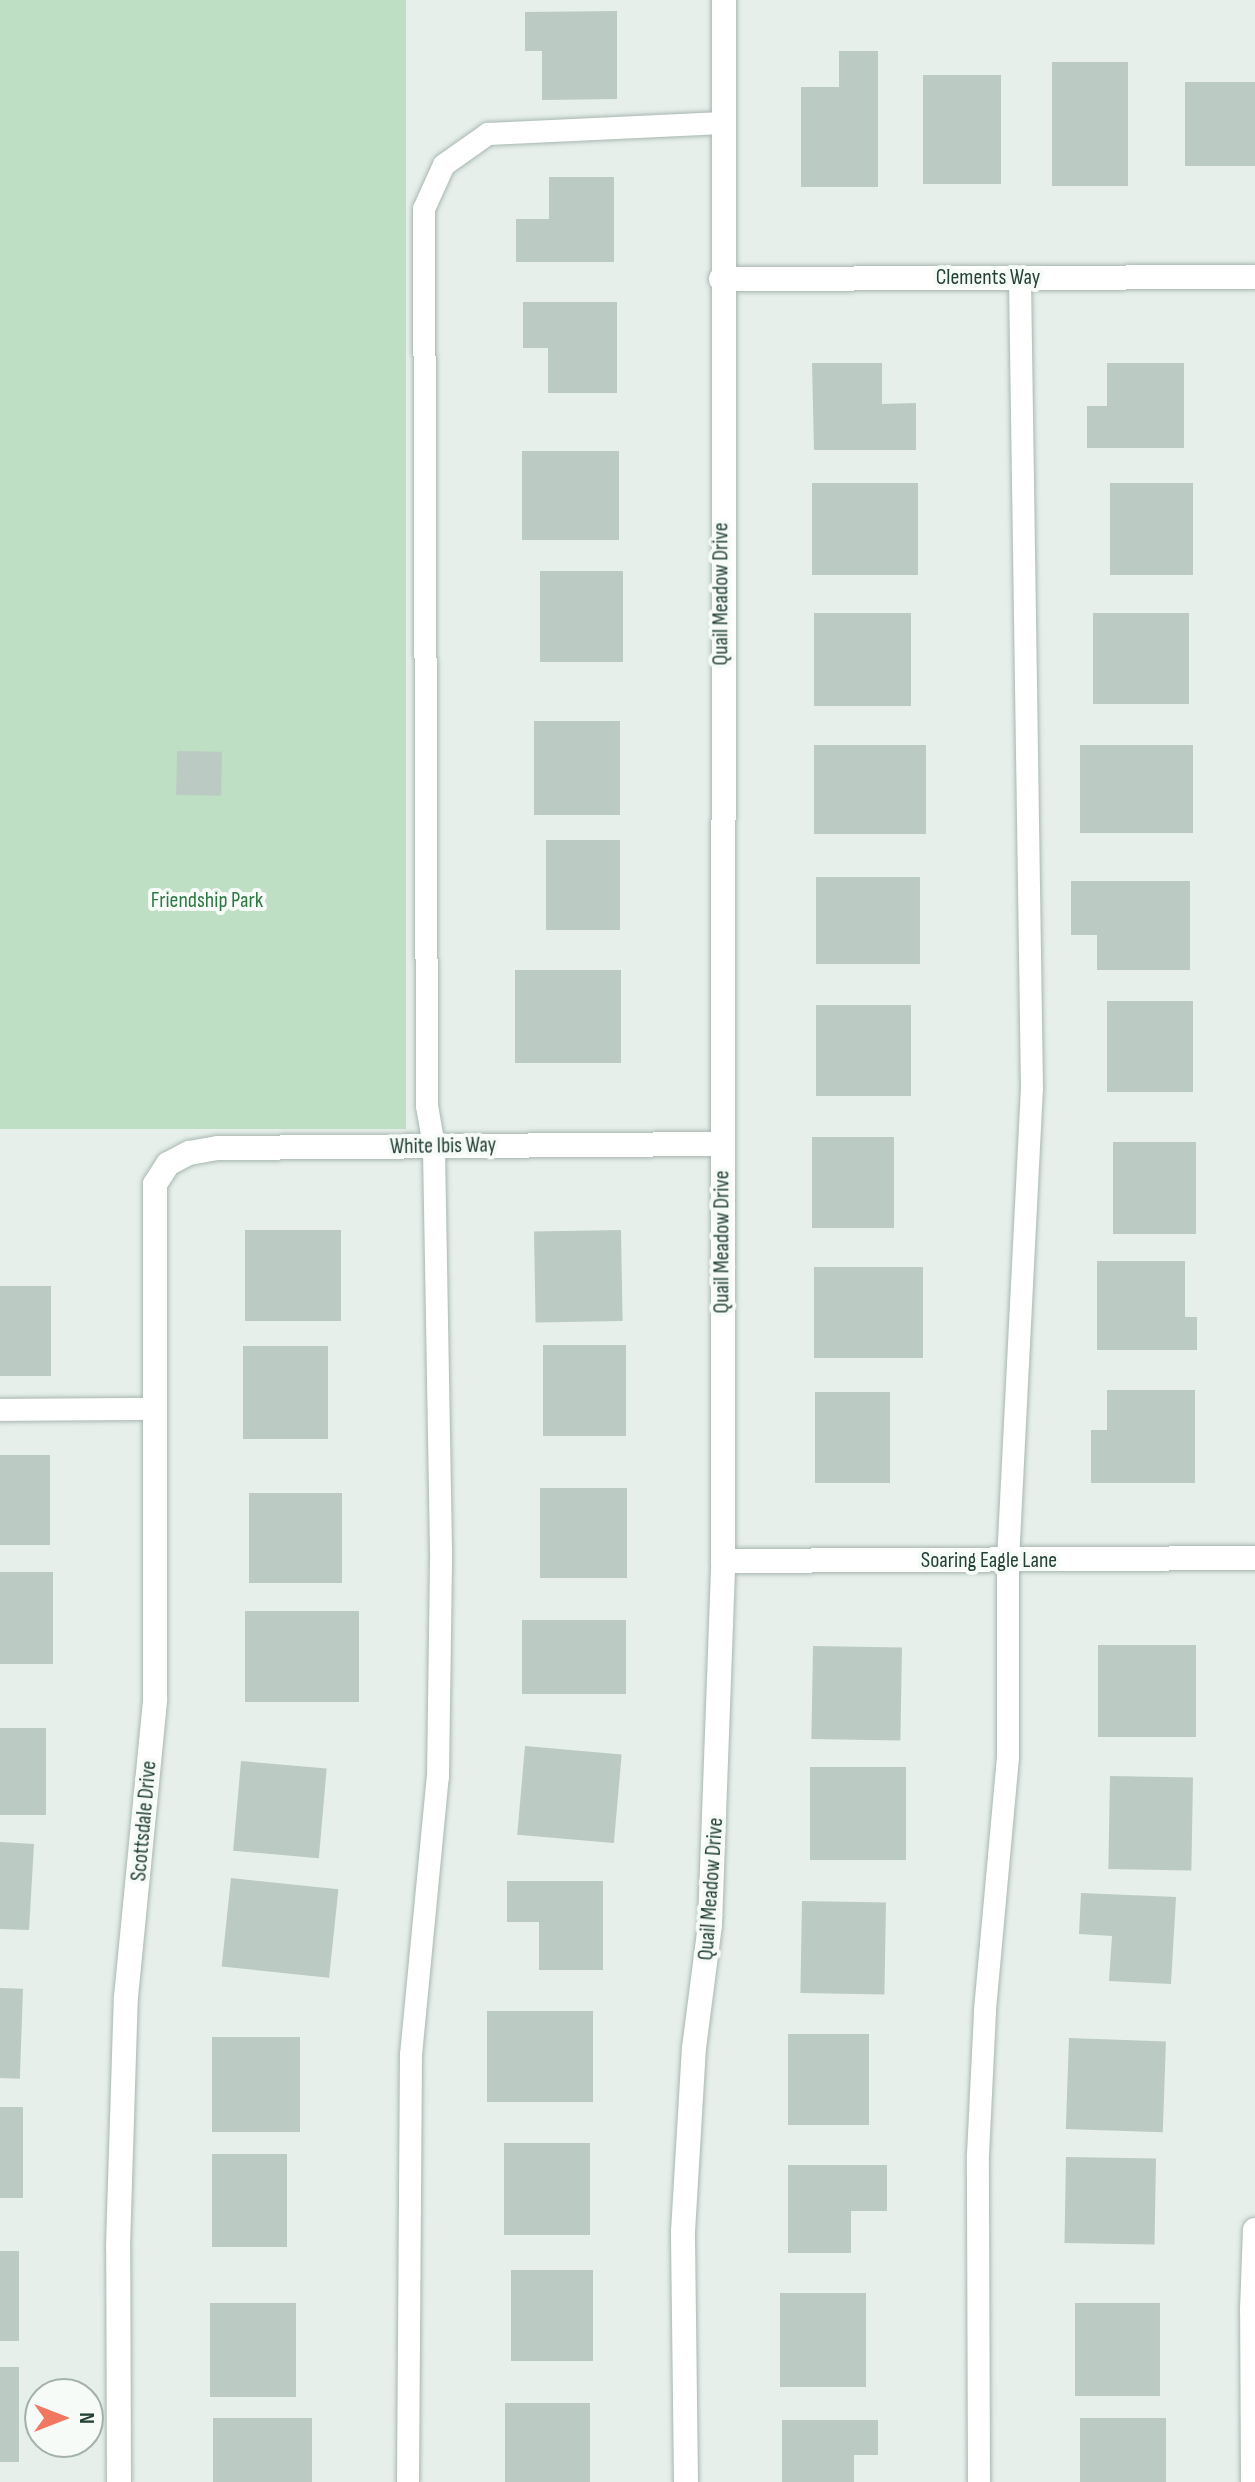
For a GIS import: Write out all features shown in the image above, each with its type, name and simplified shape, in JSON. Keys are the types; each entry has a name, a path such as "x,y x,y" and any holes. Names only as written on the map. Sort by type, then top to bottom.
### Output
{"street":[{"name":"Quail Meadow Drive","path":"686,2482 683,2232 694,2048 711,1909 723,1561 721,279 724,0"},
{"name":"Clements Way","path":"721,279 1255,277"},
{"name":"White Ibis Way","path":"168,1164 189,1153 218,1148 721,1144"},
{"name":"Scottsdale Drive","path":"119,2482 118,2246 126,1997 155,1700 152,1212 155,1184 168,1164"},
{"name":"Soaring Eagle Lane","path":"723,1561 1255,1558"},
{"path":"1253,2482 1255,2230"}],"lane":[{"path":"408,2482 411,2055 438,1777 441,1550 434,1146 427,1106 424,209 444,165 488,134 723,123"},
{"path":"979,2482 978,2155 985,2010 1008,1758 1008,1561 1032,1089 1020,278"},
{"path":"0,1410 153,1409"}],"green space":[{"name":"Friendship Park","path":"0,0 406,0 406,1129 0,1129"}],"building":[{"path":"617,11 617,99 542,100 542,51 525,51 525,12"},
{"path":"839,51 878,51 878,187 801,187 801,87 839,87"},
{"path":"1052,62 1128,62 1128,186 1052,186"},
{"path":"923,75 1001,75 1001,184 923,184"},
{"path":"1185,82 1255,82 1255,166 1185,166"},
{"path":"549,177 614,177 614,262 516,262 516,219 549,219"},
{"path":"523,302 617,302 617,393 548,393 548,348 523,348"},
{"path":"812,363 882,363 882,404 916,403 916,450 814,450"},
{"path":"1107,363 1184,363 1184,448 1087,448 1087,406 1107,406"},
{"path":"522,451 619,451 619,540 522,540"},
{"path":"812,483 918,483 918,575 812,575"},
{"path":"1110,483 1193,483 1193,575 1110,575"},
{"path":"540,571 623,571 623,662 540,662"},
{"path":"814,613 911,613 911,706 814,706"},
{"path":"1093,613 1189,613 1189,704 1093,704"},
{"path":"534,721 620,721 620,815 534,815"},
{"path":"814,745 926,745 926,834 814,834"},
{"path":"1080,745 1193,745 1193,833 1080,833"},
{"path":"177,751 222,752 221,796 176,795"},
{"path":"546,840 620,840 620,930 546,930"},
{"path":"816,877 920,877 920,964 816,964"},
{"path":"1071,881 1190,881 1190,970 1097,970 1097,935 1071,935"},
{"path":"515,970 621,970 621,1063 515,1063"},
{"path":"1107,1001 1193,1001 1193,1092 1107,1092"},
{"path":"816,1005 911,1005 911,1096 816,1096"},
{"path":"812,1137 894,1137 894,1228 812,1228"},
{"path":"1113,1142 1196,1142 1196,1234 1113,1234"},
{"path":"245,1230 341,1230 341,1321 245,1321"},
{"path":"621,1230 623,1321 536,1323 534,1232"},
{"path":"1097,1261 1185,1261 1185,1317 1197,1317 1197,1350 1097,1350"},
{"path":"814,1267 923,1267 923,1358 814,1358"},
{"path":"0,1286 51,1286 51,1376 0,1376"},
{"path":"543,1345 626,1345 626,1436 543,1436"},
{"path":"243,1346 328,1346 328,1439 243,1439"},
{"path":"1107,1390 1195,1390 1195,1483 1091,1483 1091,1430 1107,1430"},
{"path":"815,1392 890,1392 890,1483 815,1483"},
{"path":"0,1455 50,1455 50,1545 0,1545"},
{"path":"540,1488 627,1488 627,1578 540,1578"},
{"path":"249,1493 342,1493 342,1583 249,1583"},
{"path":"0,1572 53,1572 53,1664 0,1664"},
{"path":"245,1611 359,1611 359,1702 245,1702"},
{"path":"522,1620 626,1620 626,1694 522,1694"},
{"path":"1098,1645 1196,1645 1196,1737 1098,1737"},
{"path":"813,1646 902,1648 900,1741 811,1739"},
{"path":"0,1728 46,1728 46,1815 0,1815"},
{"path":"525,1746 622,1754 614,1843 517,1835"},
{"path":"241,1761 327,1768 319,1858 233,1851"},
{"path":"810,1767 906,1767 906,1860 810,1860"},
{"path":"1110,1776 1193,1777 1191,1870 1108,1869"},
{"path":"0,1842 34,1844 29,1930 0,1929"},
{"path":"231,1878 338,1889 329,1978 222,1967"},
{"path":"507,1881 603,1881 603,1970 539,1970 539,1922 507,1922"},
{"path":"1081,1893 1176,1897 1171,1984 1109,1981 1112,1936 1079,1934"},
{"path":"802,1901 886,1902 884,1994 800,1993"},
{"path":"0,1988 23,1989 20,2079 0,2078"},
{"path":"487,2011 593,2011 593,2102 487,2102"},
{"path":"788,2034 869,2034 869,2125 788,2125"},
{"path":"212,2037 300,2037 300,2132 212,2132"},
{"path":"1069,2038 1166,2041 1163,2132 1066,2129"},
{"path":"0,2107 23,2107 23,2198 0,2198"},
{"path":"504,2143 590,2143 590,2235 504,2235"},
{"path":"212,2154 287,2154 287,2247 212,2247"},
{"path":"1066,2157 1156,2159 1154,2245 1064,2243"},
{"path":"788,2165 887,2165 887,2211 851,2211 851,2253 788,2253"},
{"path":"0,2251 19,2251 19,2341 0,2341"},
{"path":"511,2270 593,2270 593,2361 511,2361"},
{"path":"780,2293 866,2293 866,2387 780,2387"},
{"path":"210,2303 296,2303 296,2397 210,2397"},
{"path":"1075,2303 1160,2303 1160,2396 1075,2396"},
{"path":"0,2367 19,2367 19,2462 0,2462"},
{"path":"505,2403 590,2403 590,2482 505,2482"},
{"path":"213,2418 312,2418 312,2482 213,2482"},
{"path":"1080,2418 1166,2418 1166,2482 1080,2482"},
{"path":"782,2420 878,2420 878,2455 854,2455 854,2482 782,2482"}]}
